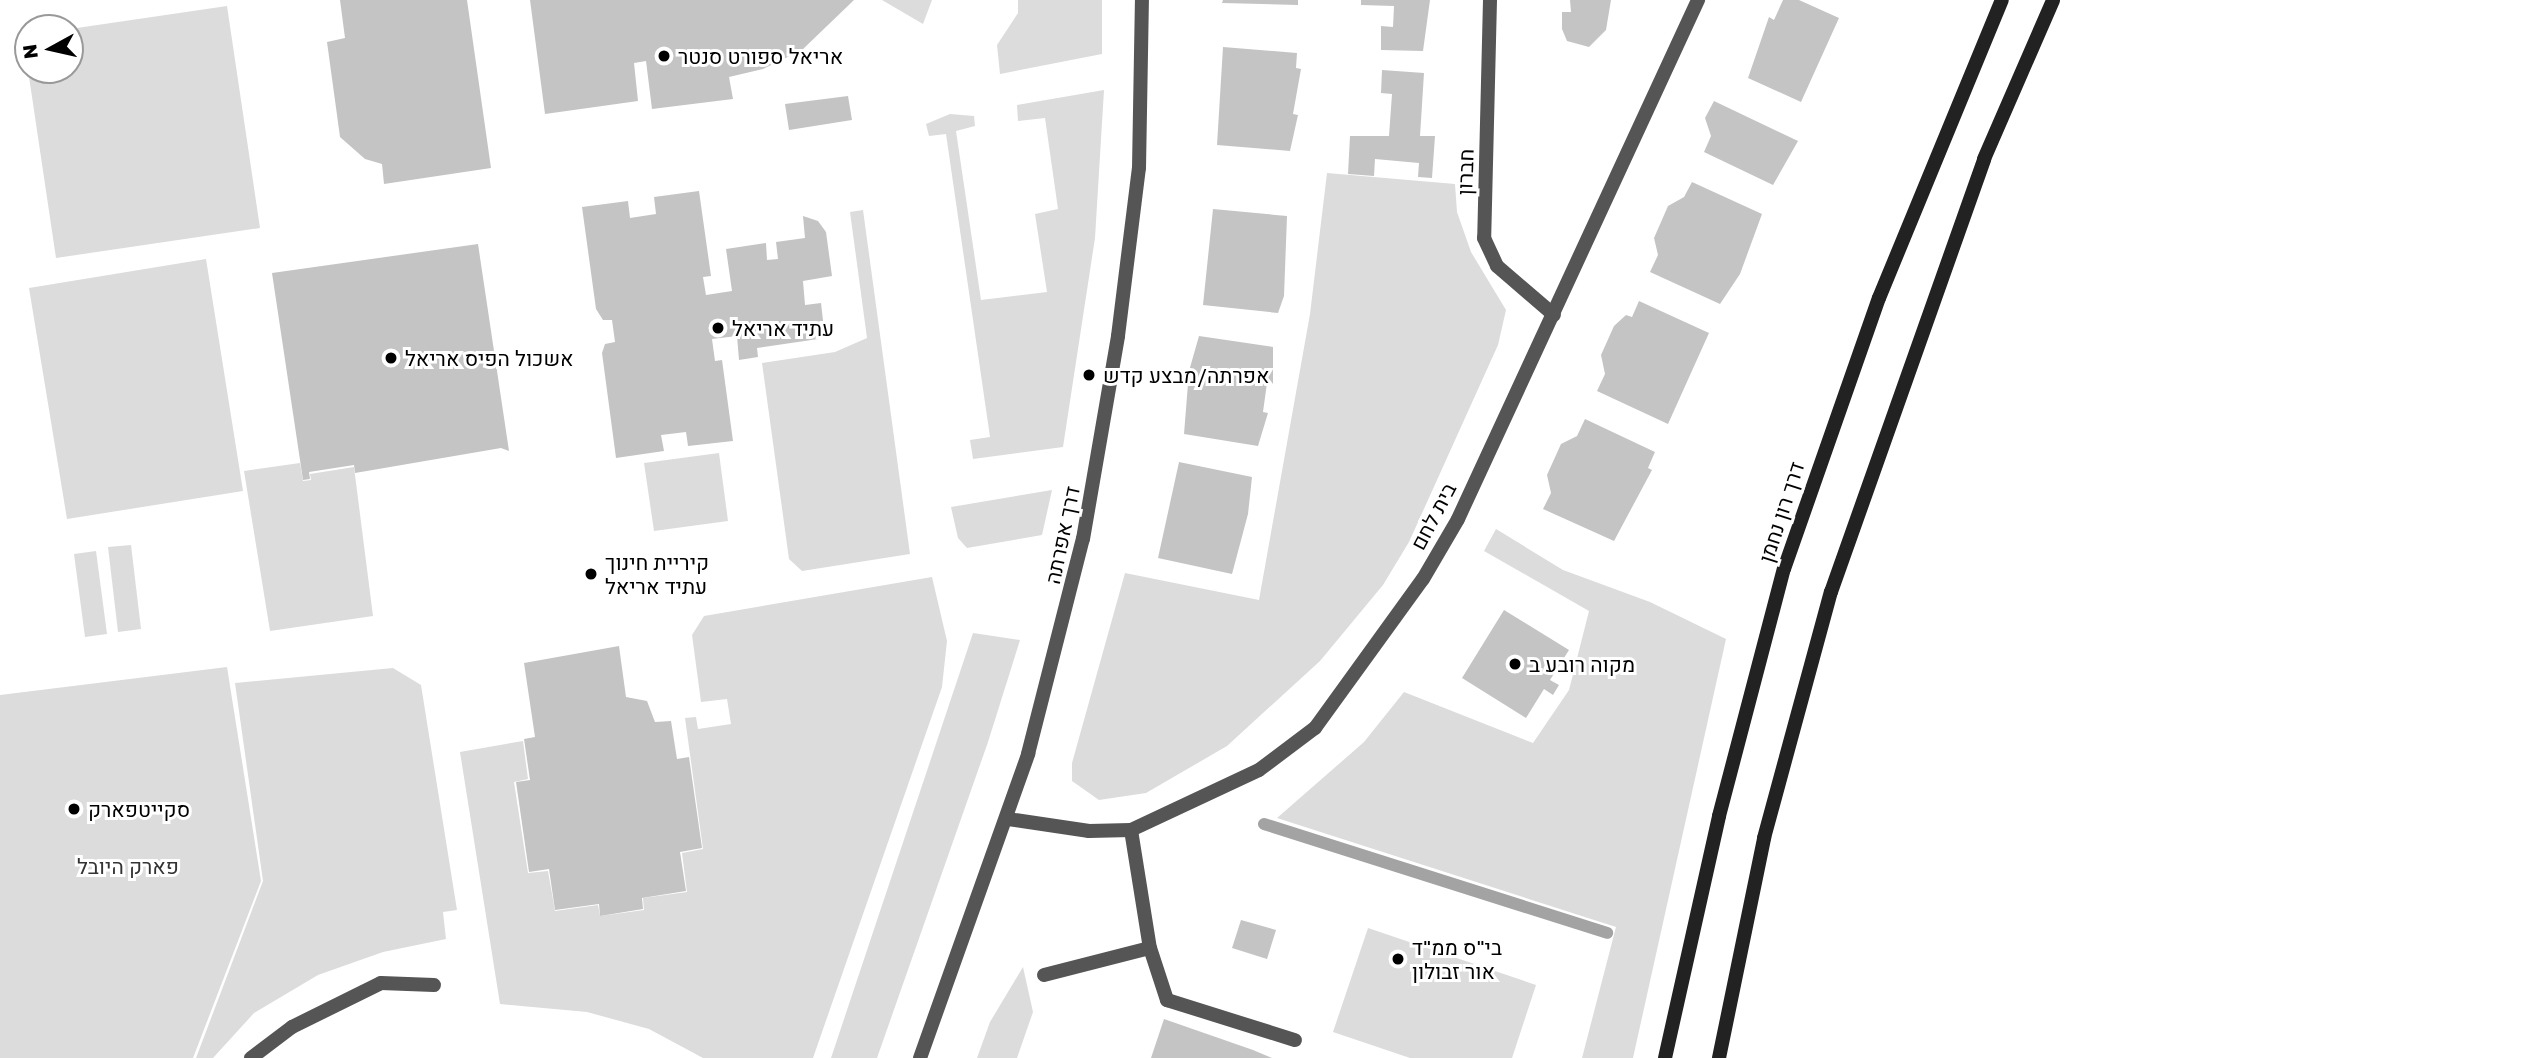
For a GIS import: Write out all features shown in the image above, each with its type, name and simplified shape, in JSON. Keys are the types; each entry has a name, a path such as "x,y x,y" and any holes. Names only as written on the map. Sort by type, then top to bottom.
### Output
{"main road":[{"name":"דרך רון נחמן","path":"1665,1058 1728,777 1784,569 1879,298 2002,0"},
{"path":"1719,1058 1765,838 1831,592 1984,159 2053,0"}],"street":[{"name":"דרך אפרתה","path":"920,1058 1007,819 1061,640 1098,461 1139,168 1142,0"},
{"name":"חברון","path":"1490,0 1484,238 1497,266 1554,316"},
{"name":"בית לחם","path":"1007,819 1089,831 1131,830 1259,770 1315,728 1423,579 1458,519 1698,0"},
{"path":"1131,830 1150,948 1167,1000 1295,1040"},
{"path":"1044,975 1150,948"},
{"path":"251,1058 292,1027 381,983 434,985"}],"green space":[{"path":"882,0 932,0 923,24"},
{"path":"1018,0 1102,0 1102,54 1000,74 997,45 1018,13"},
{"path":"227,6 260,228 56,258 30,84 84,84 84,27"},
{"path":"1104,90 1095,238 1063,447 973,459 970,440 990,437 946,134 929,136 926,124 950,114 974,116 975,126 956,131 981,300 1047,292 1035,214 1058,209 1045,118 1018,121 1017,105"},
{"path":"1327,173 1455,184 1457,212 1471,252 1506,310 1498,345 1409,542 1383,585 1320,661 1227,746 1146,793 1099,800 1072,781 1072,763 1125,573 1259,600 1310,314"},
{"path":"863,210 910,554 802,571 789,559 762,363 835,352 867,338 850,212"},
{"path":"206,259 243,491 67,519 29,288"},
{"path":"719,453 728,521 654,531 644,463"},
{"path":"300,463 303,481 311,480 310,474 354,467 373,616 270,631 244,471"},
{"path":"1052,490 1042,535 967,548 958,538 951,507"},
{"path":"1496,529 1563,570 1650,602 1726,639 1633,1058 1582,1058 1616,927 1277,818 1364,742 1404,692 1533,743 1569,690 1589,611 1484,551"},
{"path":"131,545 141,629 118,632 108,547"},
{"path":"96,551 107,634 85,637 74,554"},
{"path":"932,577 947,641 942,687 813,1058 703,1058 649,1029 587,1012 500,1004 460,752 523,741 528,779 514,782 528,873 548,871 555,911 598,905 600,916 644,910 643,898 687,892 682,853 703,849 685,718 696,717 698,729 731,724 727,699 701,702 692,635 704,616"},
{"path":"973,633 1020,640 988,742 877,1058 831,1058"},
{"name":"פארק היובל","path":"227,667 261,881 193,1058 0,1058 0,695"},
{"path":"393,668 421,685 457,910 443,912 446,939 383,952 318,975 254,1013 213,1058 196,1058 263,881 235,683"},
{"path":"1368,928 1536,985 1512,1058 1410,1058 1333,1032"},
{"path":"1023,967 1033,1012 1017,1058 977,1058 990,1022"}],"building":[{"path":"340,0 467,0 491,168 384,184 382,164 365,159 340,137 327,42 345,38"},
{"name":"אריאל ספורט סנטר","path":"530,0 854,0 802,50 763,69 729,77 733,99 652,109 646,61 634,63 638,101 545,114"},
{"path":"1223,0 1298,0 1298,5 1222,3"},
{"path":"1361,0 1430,0 1423,51 1381,50 1381,26 1393,27 1394,6 1361,5"},
{"path":"1570,0 1611,0 1606,30 1589,47 1567,41 1562,29 1562,12 1571,12"},
{"path":"1783,0 1799,0 1839,18 1801,102 1748,78 1769,17 1774,20"},
{"path":"1223,47 1297,53 1296,68 1301,69 1293,114 1298,115 1290,151 1217,145"},
{"path":"1382,70 1424,73 1420,136 1435,136 1432,178 1418,177 1419,163 1375,159 1374,176 1348,174 1350,136 1389,136 1392,94 1381,93"},
{"path":"848,96 852,120 789,130 785,104"},
{"path":"1714,101 1798,141 1773,185 1704,152 1711,136 1705,118"},
{"path":"1692,182 1762,214 1740,274 1720,304 1650,272 1658,255 1654,238 1668,206 1684,197"},
{"name":"עתיד אריאל","path":"699,191 711,276 703,277 706,295 732,291 726,249 766,243 767,260 778,259 776,242 805,238 803,216 818,221 826,232 832,276 803,281 805,305 821,303 825,338 757,348 758,357 739,360 737,336 712,339 715,361 722,360 733,441 688,446 686,432 661,435 664,451 616,458 602,353 605,344 615,342 612,320 603,320 596,309 582,207 628,201 630,218 656,214 654,197"},
{"path":"1213,209 1287,216 1284,296 1278,313 1203,305"},
{"name":"אשכול הפיס אריאל","path":"478,244 509,451 501,448 355,473 354,465 309,472 310,479 303,480 272,273"},
{"path":"1639,301 1709,333 1668,424 1597,391 1605,374 1601,355 1614,326 1626,315 1632,317"},
{"path":"1199,336 1273,347 1273,384 1267,383 1263,412 1268,413 1258,446 1184,434 1189,371"},
{"path":"1585,419 1655,452 1648,468 1652,470 1614,541 1543,509 1551,493 1547,475 1561,444 1577,436"},
{"path":"1179,462 1252,477 1248,514 1232,574 1158,558"},
{"name":"מקוה רובע ב","path":"1504,610 1569,650 1550,680 1559,685 1553,695 1544,689 1526,718 1462,678"},
{"path":"619,646 626,697 647,701 655,722 671,721 677,759 689,757 702,848 680,852 686,891 642,898 643,909 600,916 599,904 555,910 549,869 529,872 516,782 530,780 524,739 535,737 524,663"},
{"path":"1241,920 1276,930 1267,959 1232,948"},
{"path":"1164,1019 1253,1050 1272,1058 1151,1058"}],"waterway":[{"path":"1264,824 1607,933"}],"place":[{"name":"אריאל ספורט סנטר","path":"664,56"},
{"name":"עתיד אריאל","path":"718,328"},
{"name":"אשכול הפיס אריאל","path":"391,358"},
{"name":"אפרתה/מבצע קדש","path":"1089,375"},
{"name":"קיריית חינוך עתיד אריאל","path":"591,574"},
{"name":"מקוה רובע ב","path":"1515,664"},
{"name":"סקייטפארק","path":"74,809"},
{"name":"בי\"ס ממ\"ד אור זבולון","path":"1398,959"}]}
